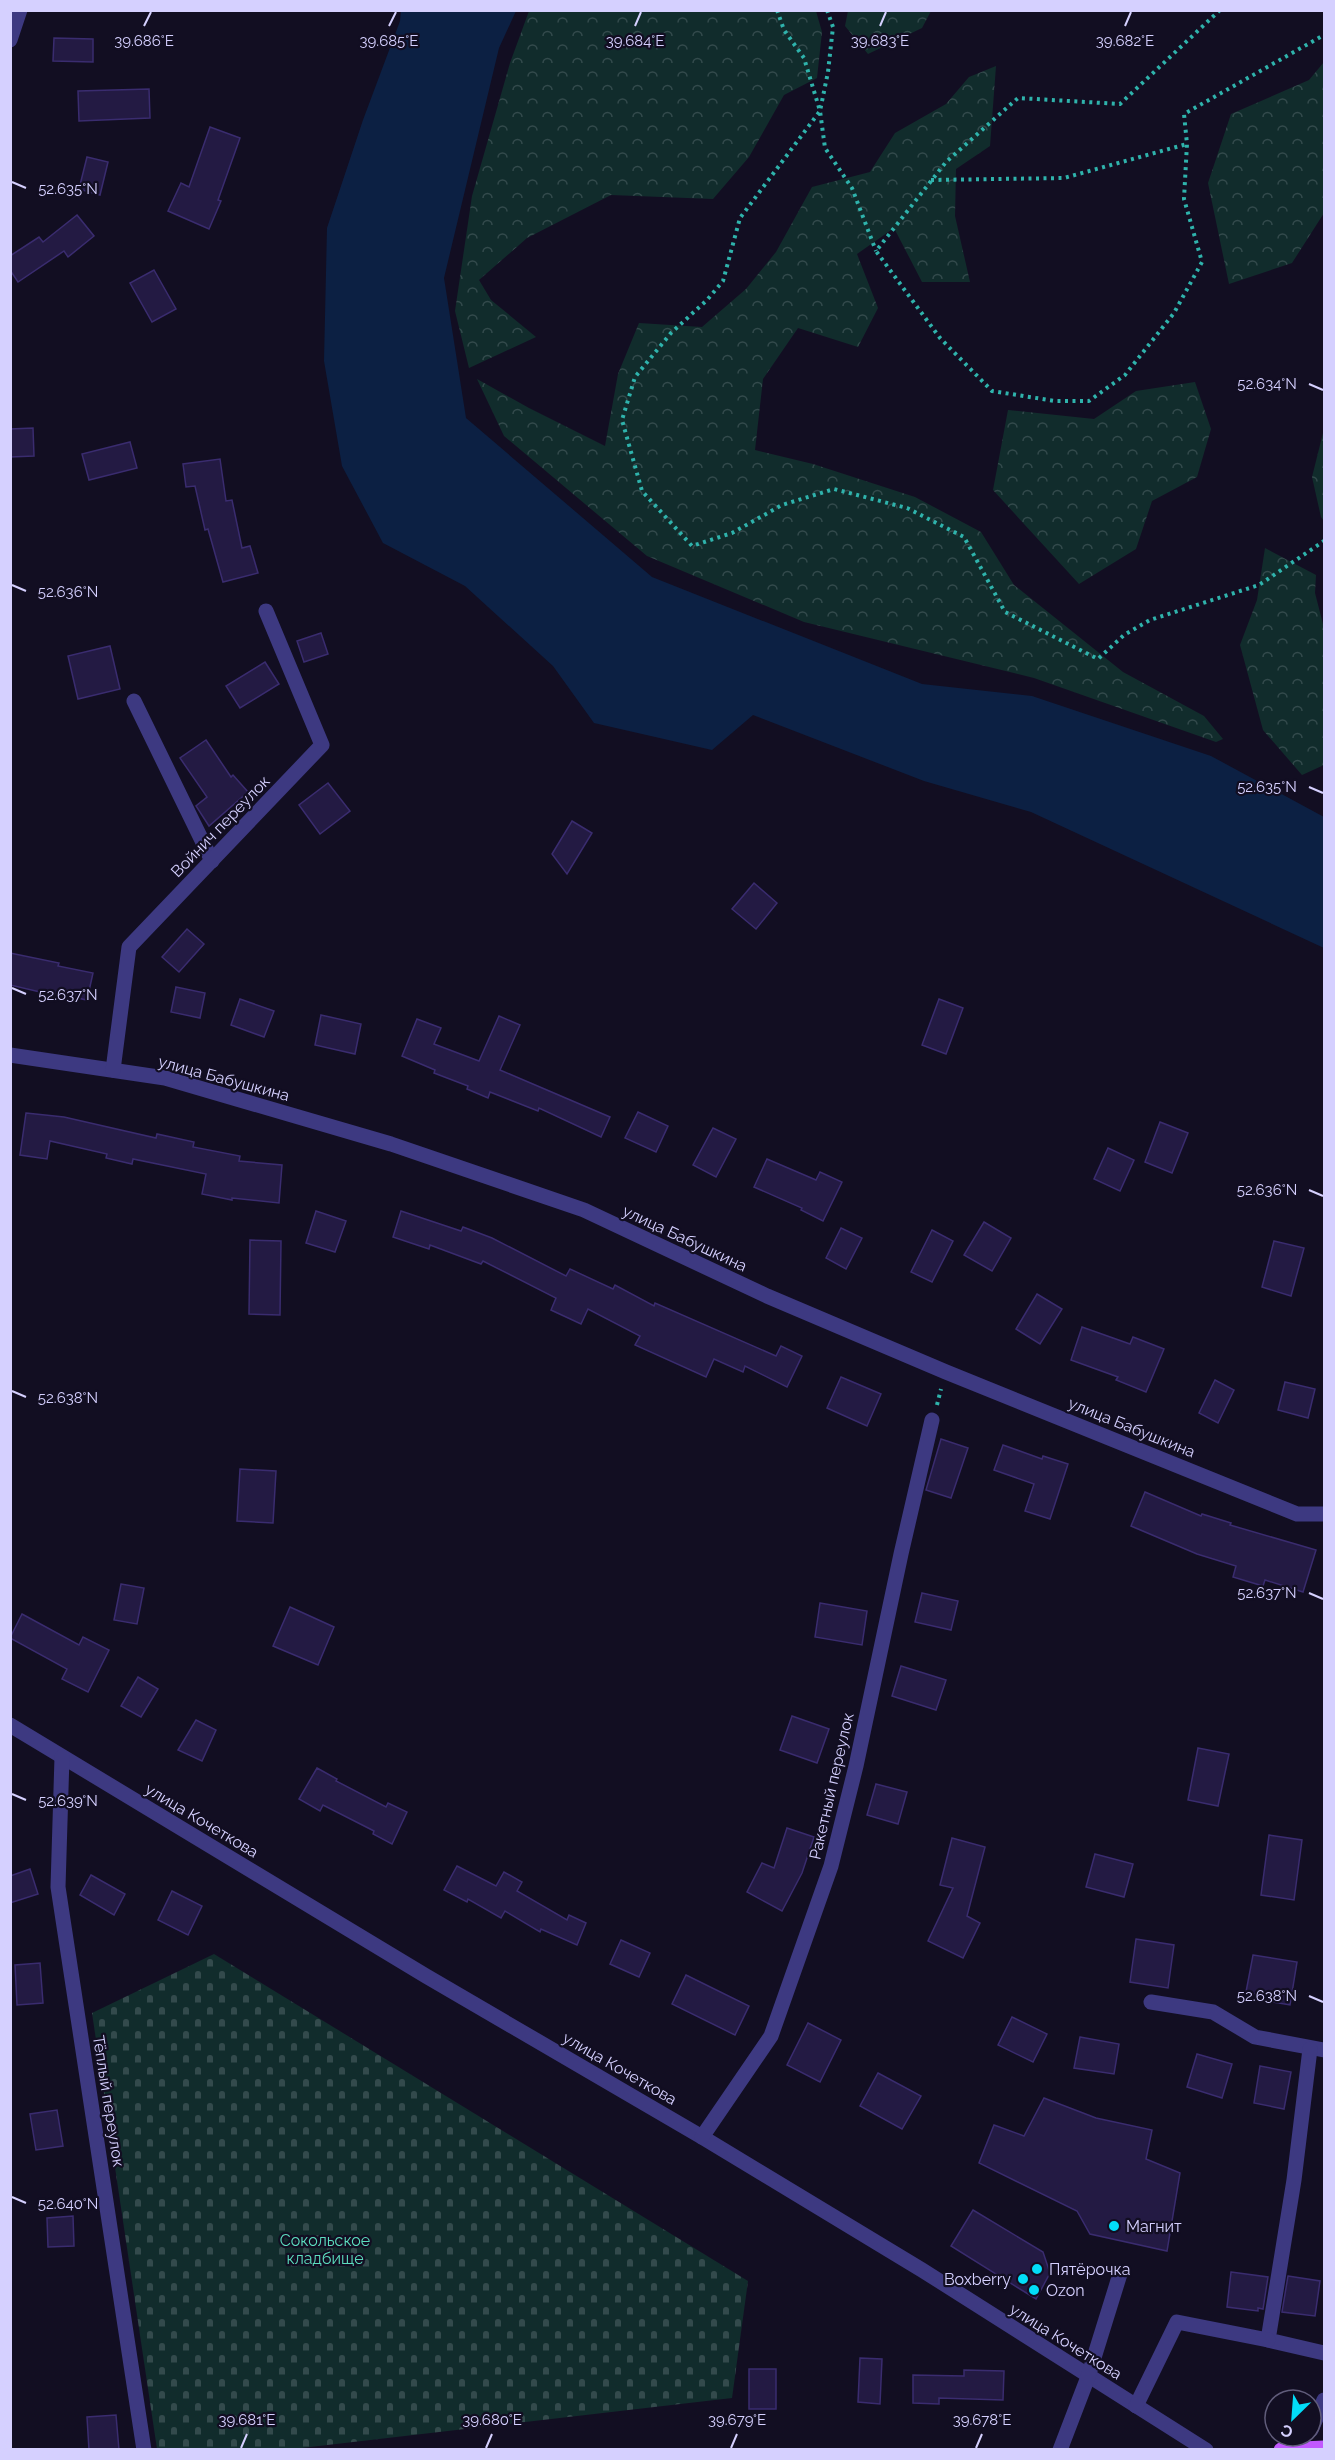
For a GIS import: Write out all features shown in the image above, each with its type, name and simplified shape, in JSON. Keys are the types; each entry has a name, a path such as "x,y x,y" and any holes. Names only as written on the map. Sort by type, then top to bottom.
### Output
{"street":[{"path":"10,40 20,10"},
{"name":"Войнич переулок","path":"113,1070 129,947 322,745 266,611"},
{"path":"134,700 212,861"},
{"name":"улица Бабушкина","path":"10,1055 165,1078 391,1144 584,1210 767,1296 946,1372 1297,1514 1324,1514"},
{"name":"Ракетный переулок","path":"702,2137 771,2036 831,1866 856,1766 932,1420"},
{"name":"улица Кочеткова","path":"10,1725 416,1970 702,2137 921,2270 1206,2450"},
{"name":"Тёплый переулок","path":"62,1757 58,1887 144,2450"},
{"path":"1151,2002 1213,2012 1256,2037 1317,2050 1268,2340"},
{"path":"1060,2450 1088,2377 1120,2274"},
{"path":"1136,2406 1176,2322 1324,2353"}],"path":[{"path":"777,10 784,30 804,58 820,111 825,148 852,188 876,251 940,338 992,392 1055,401 1089,401 1125,375 1173,313 1202,262 1184,199 1186,144 1184,114 1324,35"},
{"path":"827,10 833,27 828,72 820,111 740,218 723,281 707,300 671,333 635,378 621,420 642,491 692,546 732,533 782,505 834,489 907,508 964,537 1005,612 1098,659 1124,635 1150,620 1259,585 1324,542"},
{"path":"876,251 946,162 1018,98 1120,104 1220,10"},
{"path":"932,180 1064,178 1186,144"},
{"path":"932,1420 946,1372"}],"green space":[{"path":"848,10 931,11 922,28 868,54 845,26"},
{"path":"529,11 816,11 822,32 817,78 784,95 749,157 713,199 611,195 527,238 479,280 491,300 536,337 469,368 455,311 472,196 510,63"},
{"path":"1324,62 1324,213 1292,263 1229,284 1208,183 1231,114 1309,80"},
{"path":"996,66 990,146 956,169 955,216 970,282 922,282 894,228 857,254 878,308 858,347 798,328 763,379 755,450 813,464 915,497 981,532 1014,585 1123,672 1204,716 1223,739 1216,742 1034,678 804,622 647,556 504,436 477,379 605,446 618,374 639,323 702,327 746,289 776,252 812,187 870,172 895,133 946,104 969,77"},
{"path":"1195,382 1211,429 1197,477 1152,501 1136,549 1079,584 993,490 1008,410 1094,419 1136,391"},
{"path":"1324,429 1324,521 1321,517 1312,477"},
{"path":"1265,548 1316,575 1315,593 1324,628 1324,765 1302,775 1263,730 1240,645 1257,600"},
{"name":"Сокольское кладбище","path":"214,1954 748,2281 732,2398 293,2449 157,2449 92,2013"}],"water":[{"path":"401,11 516,11 499,48 444,278 466,418 652,577 922,684 1032,696 1211,756 1324,817 1324,948 1031,812 924,781 753,715 712,750 594,723 553,666 465,586 383,543 342,466 324,361 327,228 363,120 400,21"}],"building":[{"path":"54,38 93,39 93,62 53,61"},
{"path":"149,89 150,118 79,121 78,91"},
{"path":"210,127 240,138 218,200 221,201 209,229 168,211 181,183 189,187"},
{"path":"87,157 108,162 100,195 79,189"},
{"path":"77,215 94,236 68,257 64,251 18,282 10,270 10,256 39,237 43,242"},
{"path":"154,270 176,309 152,322 130,283"},
{"path":"33,428 34,456 10,457 10,429"},
{"path":"130,442 137,468 89,480 82,454"},
{"path":"220,459 226,501 232,500 242,548 250,546 258,573 223,582 208,529 205,530 195,486 186,487 183,464"},
{"path":"321,633 328,654 304,662 297,641"},
{"path":"110,646 120,689 78,699 68,656"},
{"path":"265,662 279,684 240,708 226,686"},
{"path":"206,740 231,777 233,775 248,792 209,826 196,806 207,797 180,758"},
{"path":"328,783 350,811 320,834 299,805"},
{"path":"572,821 592,833 567,874 552,854"},
{"path":"754,883 777,903 756,929 732,909"},
{"path":"187,929 204,944 179,972 162,957"},
{"path":"10,953 93,973 87,1000 10,985"},
{"path":"176,987 205,993 200,1018 171,1012"},
{"path":"240,999 274,1011 264,1037 231,1025"},
{"path":"939,999 963,1008 946,1054 922,1045"},
{"path":"321,1015 361,1024 355,1054 315,1045"},
{"path":"499,1016 520,1025 500,1070 610,1117 601,1137 539,1108 538,1111 490,1092 488,1098 467,1089 468,1086 434,1073 435,1070 402,1056 417,1019 441,1028 434,1044 479,1061"},
{"path":"638,1112 668,1126 656,1152 625,1138"},
{"path":"26,1113 64,1117 156,1138 157,1134 194,1142 193,1147 240,1156 239,1161 282,1165 279,1203 232,1198 232,1200 202,1194 206,1174 133,1159 132,1164 106,1158 107,1154 50,1141 47,1159 20,1155"},
{"path":"1160,1122 1188,1133 1172,1173 1145,1162"},
{"path":"713,1128 736,1139 716,1177 693,1165"},
{"path":"1108,1148 1134,1160 1120,1191 1094,1179"},
{"path":"767,1159 816,1180 820,1172 842,1182 823,1221 801,1210 802,1208 754,1187"},
{"path":"316,1211 346,1221 335,1252 306,1243"},
{"path":"401,1211 461,1231 463,1227 492,1238 566,1276 570,1269 613,1289 615,1285 654,1306 655,1303 776,1356 781,1346 802,1356 787,1387 745,1366 743,1372 714,1359 706,1377 635,1345 640,1336 588,1309 581,1324 551,1310 556,1298 483,1261 481,1264 430,1245 429,1249 393,1237"},
{"path":"984,1222 1011,1238 992,1271 964,1255"},
{"path":"841,1228 862,1238 846,1269 826,1258"},
{"path":"932,1230 953,1241 932,1282 911,1272"},
{"path":"250,1240 281,1241 280,1315 249,1314"},
{"path":"1274,1241 1304,1248 1291,1296 1262,1287"},
{"path":"1037,1294 1062,1309 1040,1344 1016,1329"},
{"path":"1082,1327 1130,1344 1133,1337 1164,1349 1146,1392 1116,1380 1118,1377 1071,1360"},
{"path":"841,1377 881,1394 867,1426 827,1408"},
{"path":"1215,1380 1234,1390 1218,1423 1199,1413"},
{"path":"1285,1382 1315,1389 1308,1418 1278,1410"},
{"path":"941,1439 968,1448 951,1498 926,1490"},
{"path":"1003,1445 1042,1459 1043,1456 1068,1464 1050,1519 1025,1511 1034,1484 994,1470"},
{"path":"240,1469 276,1471 273,1523 237,1521"},
{"path":"1145,1492 1201,1516 1202,1514 1231,1523 1230,1525 1316,1550 1303,1592 1265,1580 1263,1586 1233,1577 1236,1566 1197,1554 1131,1526"},
{"path":"121,1584 144,1588 137,1624 114,1620"},
{"path":"922,1593 958,1601 951,1630 915,1622"},
{"path":"820,1603 867,1611 862,1645 815,1637"},
{"path":"290,1607 334,1627 318,1665 273,1646"},
{"path":"22,1614 79,1645 83,1637 109,1650 88,1692 62,1679 67,1669 10,1638"},
{"path":"901,1666 946,1680 936,1710 892,1696"},
{"path":"138,1677 158,1689 141,1717 121,1706"},
{"path":"792,1716 829,1729 817,1763 780,1750"},
{"path":"196,1720 216,1730 202,1761 178,1750"},
{"path":"1198,1748 1229,1754 1218,1806 1188,1800"},
{"path":"317,1768 337,1779 336,1781 386,1807 388,1803 407,1812 392,1844 373,1834 374,1831 323,1805 320,1811 299,1799"},
{"path":"876,1784 907,1792 898,1824 867,1815"},
{"path":"787,1828 814,1837 802,1873 782,1911 747,1892 762,1863 774,1868"},
{"path":"1269,1835 1302,1840 1294,1900 1261,1895"},
{"path":"952,1838 985,1847 967,1916 980,1923 963,1958 928,1941 953,1888 940,1885"},
{"path":"1095,1854 1133,1864 1124,1897 1086,1887"},
{"path":"457,1866 496,1886 504,1872 522,1882 517,1891 567,1920 569,1915 586,1923 577,1945 541,1929 540,1932 505,1911 501,1918 468,1899 467,1902 444,1890"},
{"path":"30,1869 38,1894 10,1903 10,1876"},
{"path":"91,1875 125,1894 114,1915 80,1895"},
{"path":"172,1891 202,1906 188,1935 158,1920"},
{"path":"1136,1939 1174,1945 1168,1988 1130,1982"},
{"path":"621,1940 650,1953 639,1977 610,1964"},
{"path":"1253,1955 1297,1962 1290,2005 1272,2002 1273,1998 1246,1992"},
{"path":"40,1963 43,2003 17,2005 15,1965"},
{"path":"686,1975 749,2006 735,2035 672,2004"},
{"path":"1012,2017 1047,2034 1033,2062 998,2045"},
{"path":"808,2023 841,2040 820,2082 787,2065"},
{"path":"1080,2037 1119,2044 1114,2074 1074,2068"},
{"path":"1197,2054 1232,2064 1222,2098 1187,2087"},
{"path":"1260,2066 1291,2072 1284,2109 1254,2103"},
{"path":"878,2073 921,2096 902,2129 860,2106"},
{"path":"1044,2098 1096,2118 1152,2130 1146,2159 1180,2173 1167,2251 1090,2234 1077,2211 979,2163 994,2125 1024,2136"},
{"path":"57,2110 63,2146 36,2150 30,2114"},
{"path":"973,2210 1043,2252 1050,2273 1036,2299 951,2246"},
{"path":"73,2216 74,2246 48,2247 47,2218"},
{"path":"1231,2272 1268,2277 1263,2309 1258,2308 1258,2311 1227,2307"},
{"path":"1288,2276 1320,2281 1315,2316 1282,2312"},
{"path":"860,2358 882,2359 880,2404 858,2402"},
{"path":"749,2369 776,2369 776,2409 749,2409"},
{"path":"964,2370 1004,2371 1003,2400 939,2398 939,2404 913,2403 913,2375 964,2376"},
{"path":"116,2415 119,2450 89,2450 87,2417"}],"place":[{"name":"Магнит","path":"1114,2226"},
{"name":"Пятёрочка","path":"1037,2269"},
{"name":"Boxberry","path":"1023,2279"},
{"name":"Ozon","path":"1034,2290"}]}
